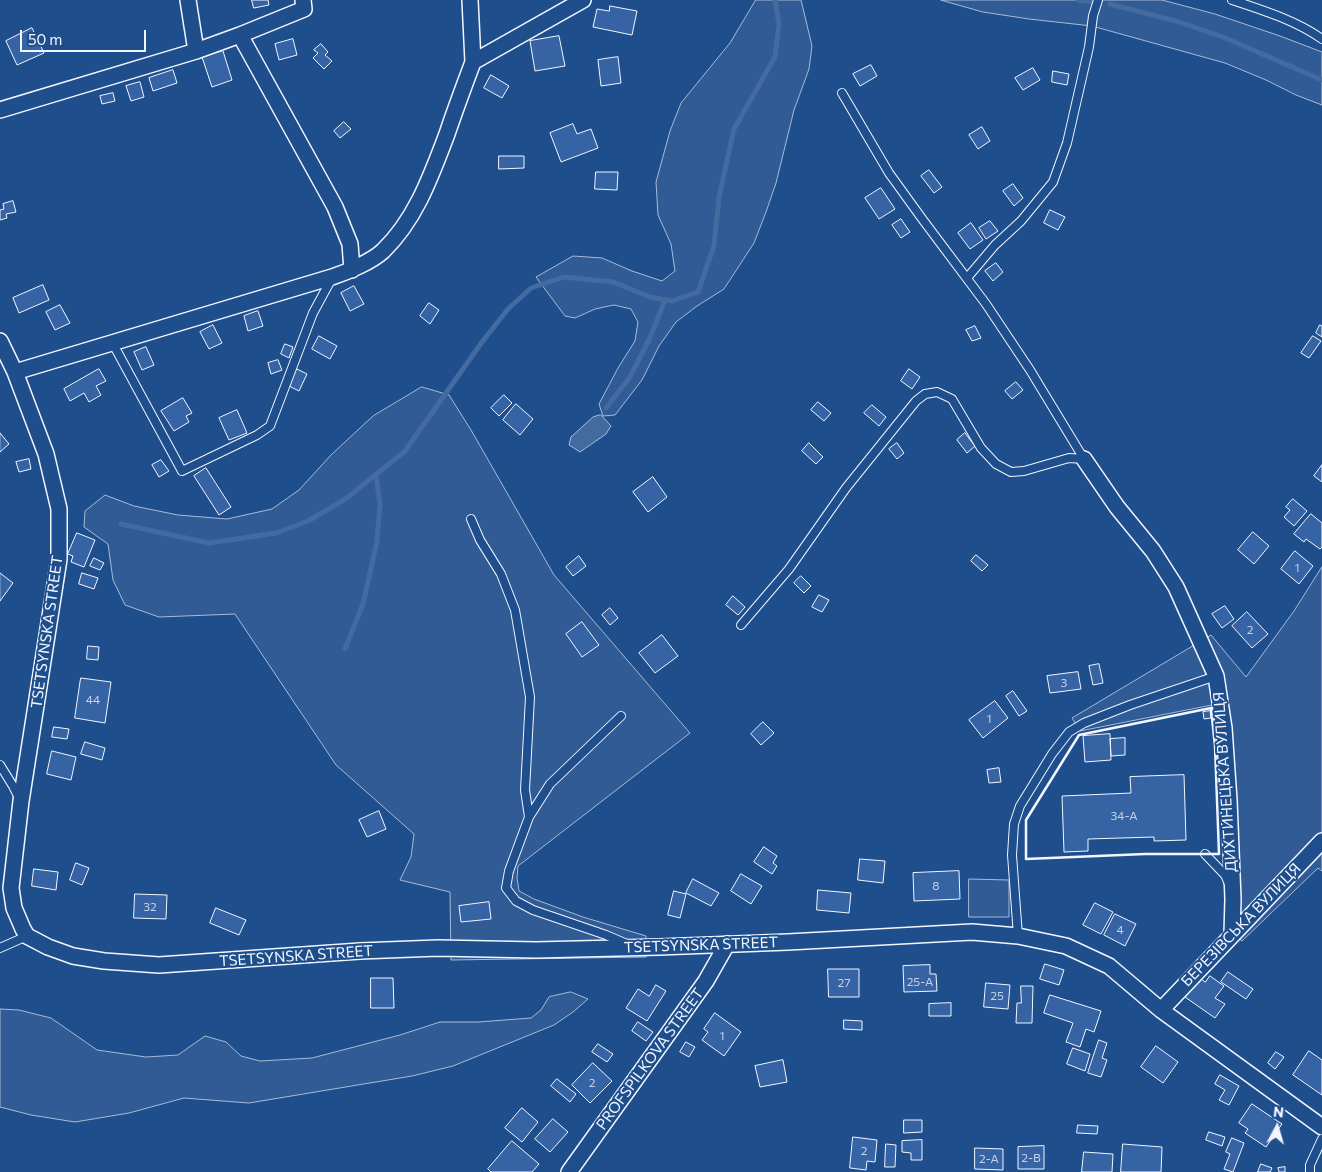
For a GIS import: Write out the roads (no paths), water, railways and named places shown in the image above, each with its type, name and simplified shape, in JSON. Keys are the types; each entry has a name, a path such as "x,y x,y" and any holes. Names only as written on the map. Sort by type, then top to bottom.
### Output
{"street":[{"path":"188,0 196,51"},
{"path":"0,110 196,51 304,9 303,0"},
{"path":"15,372 332,277 352,270 382,252 402,229 430,178 473,62 470,0"},
{"path":"473,62 583,0"},
{"path":"240,35 335,207 350,244 352,270"},
{"name":"TSETSYNSKA STREET","path":"0,342 15,372 46,454 60,509 59,559 21,801 11,888 14,908 27,936 48,947 73,956 104,961 159,965 380,950 438,948 536,950 727,944 972,932 1018,936 1066,946 1109,966 1161,1010 1322,1127"},
{"name":"ДИХТИНЕЦЬКА ВУЛИЦЯ","path":"1084,459 1117,507 1153,551 1176,586 1216,676 1224,737 1229,800 1233,890 1232,934"},
{"name":"БЕРЕЗІВСЬКА ВУЛИЦЯ","path":"1161,1010 1322,841"},
{"name":"PROFSPILKOVA STREET","path":"572,1170 706,981 727,944"}],"lane":[{"path":"967,278 995,246 1021,221 1052,182 1067,143 1098,0"},
{"path":"1232,0 1267,12 1310,31 1322,39"},
{"path":"842,93 889,172 986,304 1030,370 1084,459"},
{"path":"112,342 182,471 257,435 270,426 313,313 332,277"},
{"path":"741,625 790,569 846,488 916,401 925,394 937,392 952,399 981,448 996,464 1011,472 1024,471 1069,458 1084,459"},
{"path":"471,519 480,540 501,574 515,610 530,697 526,790 529,817"},
{"path":"1018,936 1012,855 1014,824 1020,806 1052,754 1070,732 1084,723 1130,705 1216,676"},
{"path":"621,716 550,784 529,817 509,871 506,888 516,901 532,910 635,947"},
{"path":"0,765 21,801"},
{"path":"1205,854 1225,875 1233,890"},
{"path":"0,948 27,936"},
{"path":"1310,1172 1310,1165 1322,1139"}],"waterway":[{"path":"121,524 209,543 276,533 308,521 347,498 405,451 482,342 508,309 531,288 564,277 613,282 650,297 672,301 698,292 714,246 719,197 734,129 775,57 779,24 775,0"},
{"path":"1078,0 1094,2"},
{"path":"1110,4 1176,21 1223,37 1322,80"},
{"path":"606,408 630,377 649,340 665,300"},
{"path":"345,649 363,604 377,541 380,505 376,475"}]}
